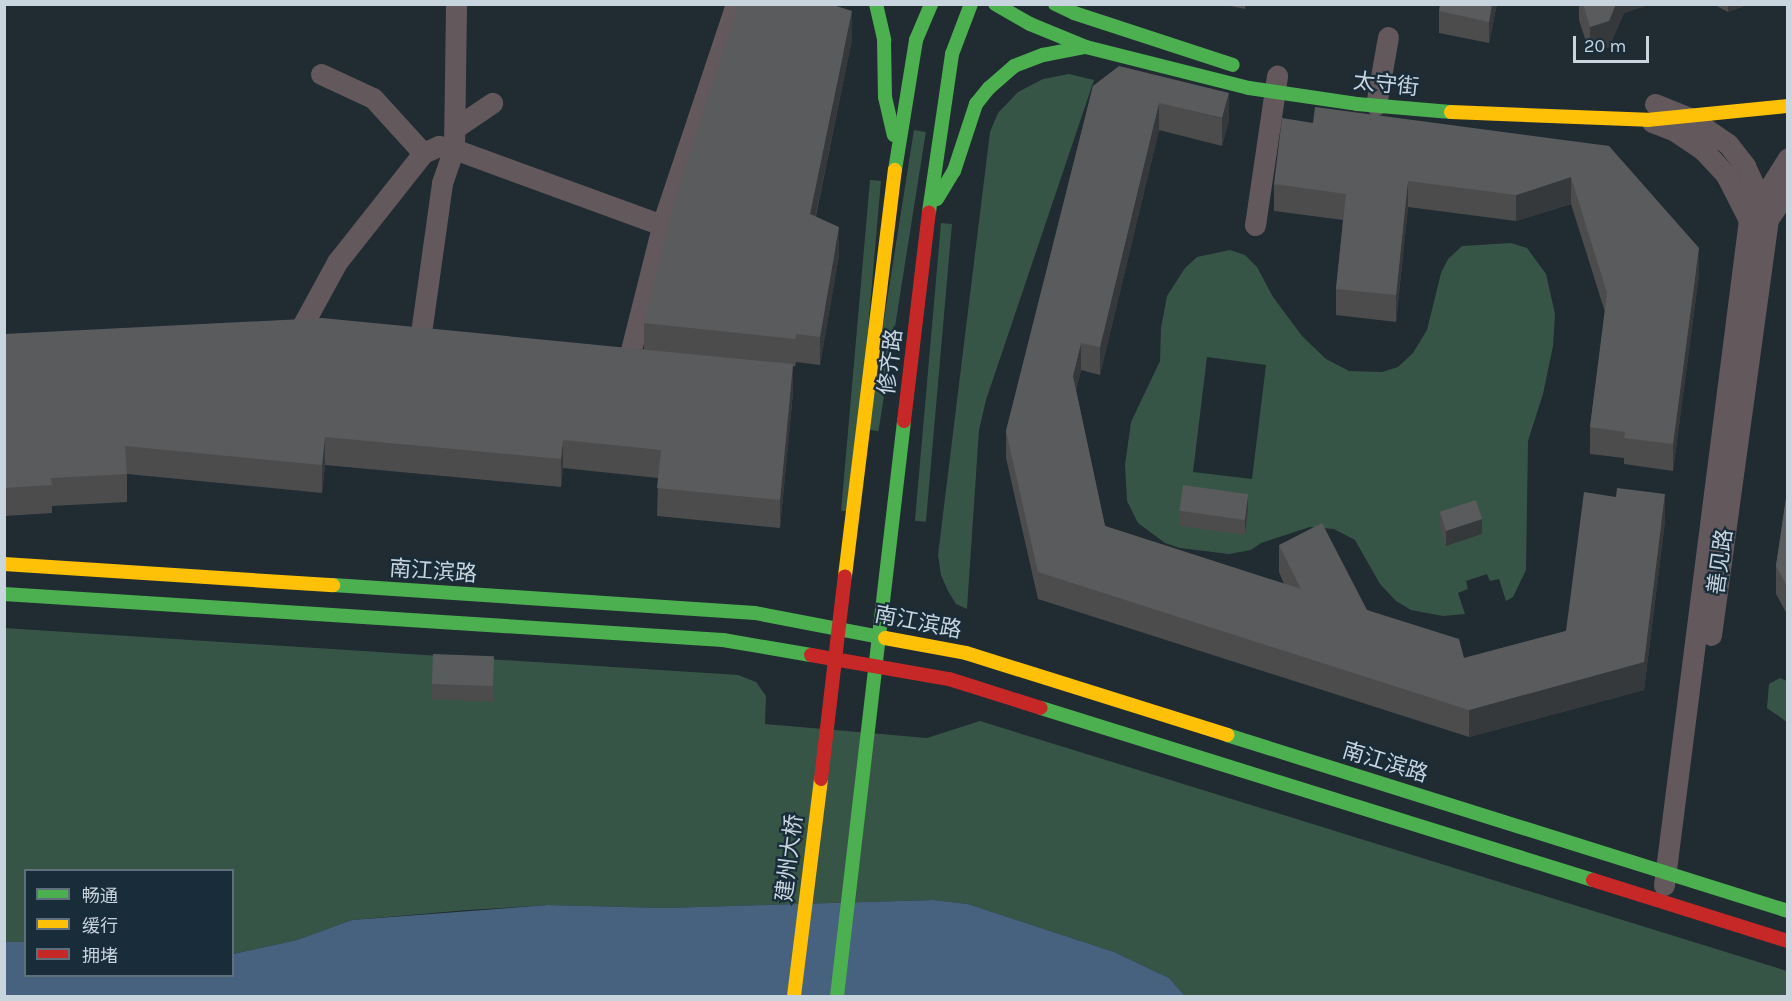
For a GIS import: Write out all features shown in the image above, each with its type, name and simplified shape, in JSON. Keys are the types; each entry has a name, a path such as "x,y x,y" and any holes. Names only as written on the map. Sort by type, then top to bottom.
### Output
{"main road":[{"path":"876,4 884,40 885,97 897,149"},
{"name":"修齐路","path":"828,724 897,149 916,40 931,4"},
{"name":"修齐路","path":"837,996 929,211 952,54 971,4"},
{"name":"太守街","path":"995,4 1030,24 1086,47 1249,88 1270,78"},
{"name":"太守街","path":"1056,4 1270,78 1378,94 1493,116 1646,109"},
{"path":"929,211 954,171 976,104 989,88 1014,66 1043,55 1086,47"},
{"path":"1459,98 1582,103"},
{"path":"1687,108 1788,106"},
{"name":"南江滨路","path":"4,564 755,613 966,653 1788,911"},
{"path":"4,594 723,640 949,679 1788,941"},
{"name":"建州大桥","path":"794,996 828,724"}],"street":[{"path":"420,340 442,183 454,138 456,4"},
{"path":"628,362 662,225 736,4"},
{"path":"1378,94 1388,37"},
{"path":"321,74 373,98 423,153"},
{"path":"1255,225 1270,78"},
{"path":"301,328 337,262 423,153 454,138 492,103"},
{"path":"1646,109 1687,108 1728,144 1745,166 1759,213"},
{"path":"1646,109 1703,150 1759,213"},
{"path":"454,138 662,225"},
{"path":"1759,213 1788,158"},
{"path":"1759,213 1788,190"},
{"name":"善见路","path":"1668,904 1759,213"},
{"path":"278,330 301,328 324,331"},
{"path":"396,338 443,343"},
{"path":"605,359 651,364"}],"green space":[{"path":"1069,74 1094,80 986,400 979,430 967,609 956,604 948,591 941,575 938,555 990,132 998,113 1018,92 1043,79"},
{"path":"914,130 926,132 878,431 867,429"},
{"path":"870,180 881,181 852,512 841,511"},
{"path":"941,223 952,224 926,522 915,521"},
{"path":"1511,243 1527,248 1546,274 1555,314 1553,346 1543,394 1528,441 1526,570 1513,597 1506,601 1499,579 1490,581 1487,574 1466,581 1468,589 1458,593 1465,614 1443,616 1411,610 1396,601 1380,584 1355,540 1334,529 1310,527 1261,543 1251,550 1229,554 1180,548 1165,543 1138,523 1127,501 1125,465 1131,422 1160,361 1161,328 1167,296 1185,268 1197,257 1230,250 1245,255 1257,267 1273,297 1302,336 1326,359 1349,371 1382,372 1398,367 1413,353 1427,330 1441,273 1448,259 1462,246","holes":["1207,357 1266,365 1252,479 1193,472"]},
{"path":"4,628 738,675 756,682 766,696 765,724 927,738 980,721 1787,971 1787,996 1185,996 1169,978 1114,952 968,904 933,900 665,908 548,905 468,910 352,920 297,940 234,954 234,869 24,869 24,942 5,942"},
{"path":"1780,678 1787,681 1787,722 1767,708 1769,684"}],"water":[{"path":"933,900 968,904 1114,952 1169,978 1185,996 5,996 4,942 24,942 24,977 234,977 234,954 297,940 352,920 548,905 665,908"}],"building":[{"path":"739,4 830,4 852,11 810,214 839,227 820,337 796,334 795,339 644,323 676,195"},
{"path":"1440,4 1492,4 1489,22 1439,11"},
{"path":"1583,4 1616,4 1609,21 1590,27"},
{"path":"1119,66 1229,93 1222,118 1159,103 1100,347 1081,343 1073,376 1105,526 1301,589 1279,545 1322,523 1367,610 1459,639 1464,658 1566,631 1584,492 1616,497 1617,488 1665,494 1644,662 1469,710 1038,572 1006,431 1093,86"},
{"path":"1315,107 1609,146 1699,248 1673,444 1624,438 1625,432 1590,427 1607,293 1571,177 1516,195 1408,181 1396,295 1336,289 1346,194 1274,184 1282,118 1313,123"},
{"path":"322,318 793,364 780,500 657,488 661,450 563,440 561,459 325,437 322,465 125,446 127,474 51,478 52,485 4,488 4,334"},
{"path":"1183,485 1248,494 1245,520 1179,511"},
{"path":"1788,485 1788,588 1776,566"},
{"path":"1476,500 1482,519 1446,531 1440,512"},
{"path":"433,654 494,656 493,686 432,684"}],"traffic: fast":[{"path":"876,4 884,40 885,97 894,135"},
{"path":"895,170 916,40 931,4"},
{"path":"929,212 952,54 971,4"},
{"path":"995,4 1030,24 1086,47 1249,88 1357,104 1451,112"},
{"path":"1055,4 1074,13 1233,65"},
{"path":"937,199 954,171 976,104 989,88 1014,66 1043,55 1085,47"},
{"path":"837,996 904,421"},
{"path":"333,585 755,613 885,638"},
{"path":"4,594 723,640 811,655"},
{"path":"1041,708 1593,880"},
{"path":"1227,735 1788,911"}],"traffic: slow":[{"path":"1451,112 1647,120 1788,106"},
{"path":"845,576 895,170"},
{"path":"4,564 333,585"},
{"path":"885,638 966,653 1227,735"},
{"path":"794,996 821,779"}],"traffic: jam":[{"path":"904,421 929,212"},
{"path":"821,779 845,576"},
{"path":"811,655 949,679 1041,708"},
{"path":"1593,880 1788,941"}]}
